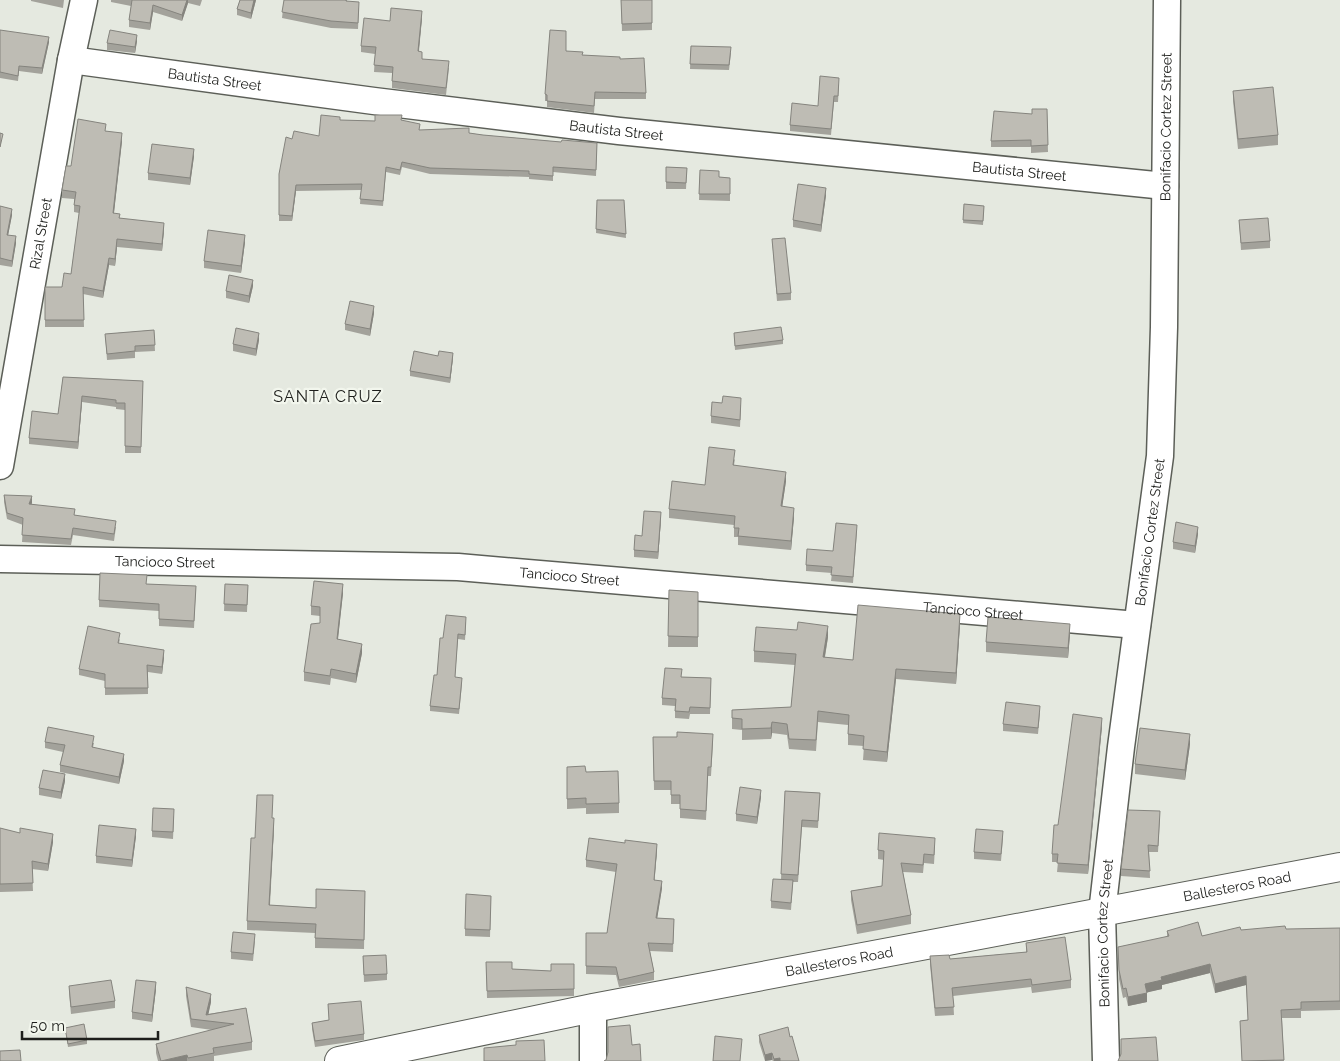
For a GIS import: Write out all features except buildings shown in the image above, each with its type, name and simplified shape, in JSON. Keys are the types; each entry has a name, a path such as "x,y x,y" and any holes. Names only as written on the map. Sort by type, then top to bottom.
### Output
{"main road":[{"name":"Ballesteros Road","path":"339,1061 593,1008 1340,867"}],"street":[{"name":"Rizal Street","path":"0,466 70,60 84,0"},
{"name":"Bonifacio Cortez Street","path":"1106,1061 1102,912 1160,456 1164,327 1167,0"},
{"name":"Bautista Street","path":"70,60 374,101 619,131 1165,186"},
{"name":"Tancioco Street","path":"0,559 458,567 1137,625"},
{"path":"593,1008 593,1061"}],"district":[{"name":"SANTA CRUZ","path":"328,396"}]}
